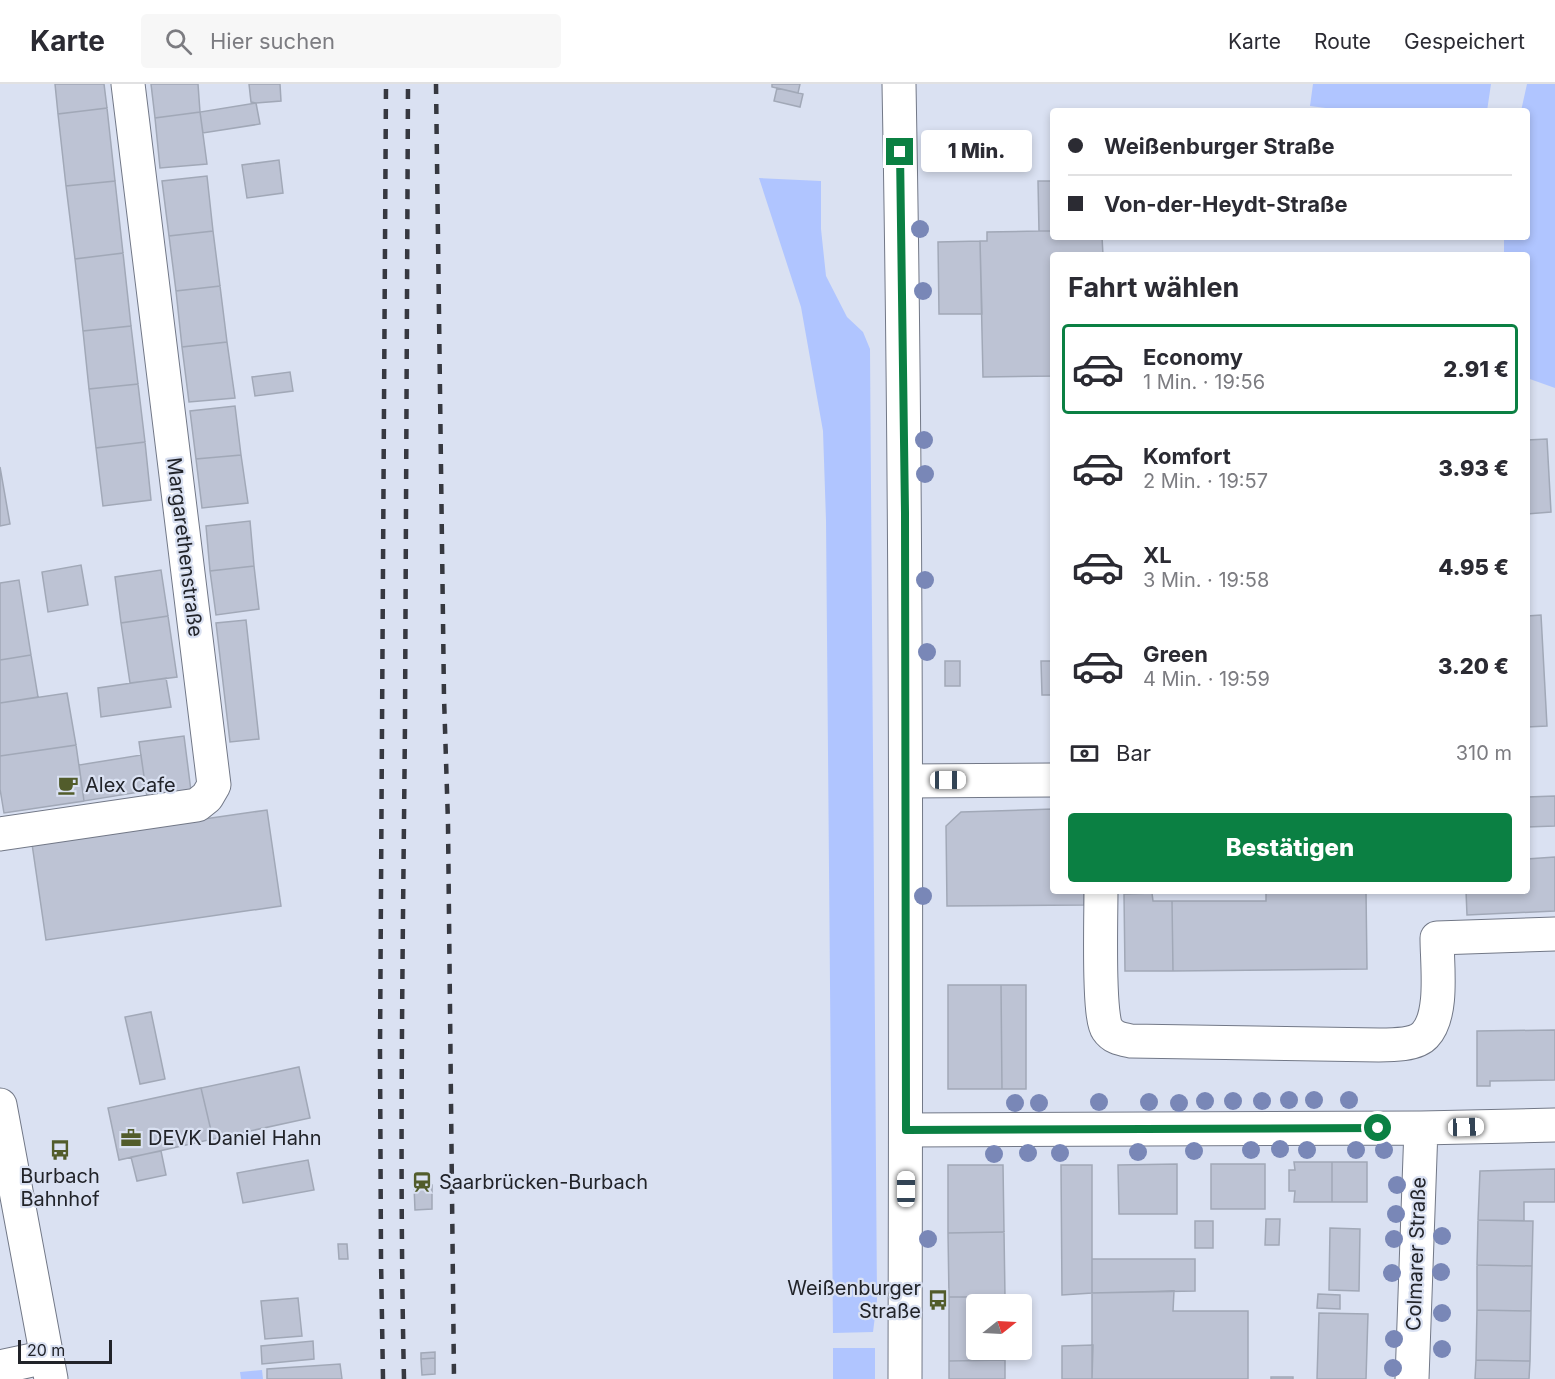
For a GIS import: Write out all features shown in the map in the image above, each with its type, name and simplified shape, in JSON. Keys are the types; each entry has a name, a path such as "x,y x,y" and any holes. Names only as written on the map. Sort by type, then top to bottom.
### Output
{"street":[{"name":"Margarethenstraße","path":"0,834 197,805 207,797 214,785 128,84"},
{"path":"899,84 905,513 905,1379"},
{"path":"906,781 1050,780"},
{"path":"1101,894 1101,1008 1105,1028 1116,1038 1131,1041 1380,1046 1407,1043 1424,1036 1435,1017 1438,993 1437,938 1555,934"},
{"path":"0,1105 49,1368 0,1367"},
{"path":"906,1130 1421,1128 1555,1125"},
{"name":"Colmarer Straße","path":"1412,1379 1421,1128"}],"shaded area":[{"path":"1313,84 1491,84 1487,108 1326,108 1310,106"},
{"path":"1527,84 1555,84 1555,388 1530,379 1530,252 1504,252 1504,240 1530,240 1530,108 1522,108"},
{"path":"759,178 821,181 821,229 826,276 847,317 863,332 870,349 877,1300 873,1332 833,1333 826,520 823,431 801,307"},
{"path":"833,1348 875,1348 875,1379 833,1379"},
{"path":"262,1370 263,1379 241,1379 240,1372"}],"building":[{"path":"55,84 104,84 107,108 58,114"},
{"path":"151,84 198,84 200,112 155,118"},
{"path":"249,84 280,84 281,101 251,102"},
{"path":"772,84 800,84 798,93 772,87"},
{"path":"777,88 803,94 800,107 774,101"},
{"path":"256,103 260,124 203,133 200,112"},
{"path":"107,108 115,181 66,186 58,114"},
{"path":"200,112 207,164 160,168 155,118"},
{"path":"279,160 283,193 247,198 242,165"},
{"path":"207,176 213,231 169,236 162,181"},
{"path":"115,181 123,253 75,259 66,186"},
{"path":"1038,181 1050,181 1050,231 1039,231"},
{"path":"213,231 220,286 176,291 169,236"},
{"path":"1050,231 1050,240 1102,240 1103,252 1050,252 1050,376 983,377 980,241 987,241 987,232"},
{"path":"980,241 982,314 939,314 938,242"},
{"path":"123,253 131,326 83,331 75,259"},
{"path":"220,286 227,342 182,347 176,291"},
{"path":"131,326 138,384 89,389 83,331"},
{"path":"227,342 235,398 189,402 182,347"},
{"path":"290,372 293,391 255,396 252,377"},
{"path":"138,384 145,442 96,448 89,389"},
{"path":"235,406 241,455 196,459 190,411"},
{"path":"1547,439 1551,512 1530,514 1530,440"},
{"path":"145,442 151,500 103,506 96,448"},
{"path":"241,455 248,503 202,508 196,459"},
{"path":"0,467 10,524 0,526"},
{"path":"250,521 254,566 210,571 206,526"},
{"path":"81,565 88,605 48,612 42,572"},
{"path":"254,566 259,609 216,615 210,571"},
{"path":"161,570 168,616 121,623 115,577"},
{"path":"19,580 31,655 0,660 0,583"},
{"path":"1541,615 1547,726 1530,727 1530,616"},
{"path":"168,616 177,677 130,683 121,623"},
{"path":"246,620 259,739 230,742 216,623"},
{"path":"31,655 38,697 0,703 0,660"},
{"path":"945,661 960,661 960,686 945,686"},
{"path":"1041,661 1050,661 1050,695 1042,695"},
{"path":"166,678 171,707 101,717 98,688"},
{"path":"67,693 76,745 0,756 0,703"},
{"path":"184,736 191,791 147,797 139,742"},
{"path":"76,745 84,801 4,813 0,789 0,756"},
{"path":"141,755 146,791 84,801 79,765"},
{"path":"1555,796 1555,826 1530,827 1530,797"},
{"path":"1050,809 1050,894 1084,894 1084,905 947,906 946,826 961,812"},
{"path":"267,810 281,906 46,940 32,844"},
{"path":"1555,857 1555,911 1467,915 1466,894 1530,894 1530,859"},
{"path":"1124,894 1152,894 1153,901 1172,901 1173,971 1125,971"},
{"path":"1266,894 1366,894 1367,969 1173,971 1172,901 1266,901"},
{"path":"948,985 1001,985 1002,1089 948,1089"},
{"path":"1001,985 1026,985 1026,1089 1002,1089"},
{"path":"151,1012 165,1079 140,1084 125,1017"},
{"path":"1555,1030 1555,1080 1490,1081 1490,1086 1477,1086 1477,1031"},
{"path":"299,1067 310,1118 213,1139 201,1088"},
{"path":"201,1088 213,1139 119,1160 108,1108"},
{"path":"161,1151 166,1175 137,1181 131,1157"},
{"path":"308,1160 314,1190 243,1203 237,1173"},
{"path":"1294,1162 1332,1162 1332,1202 1294,1202 1295,1191 1289,1191 1289,1170 1295,1170"},
{"path":"1332,1162 1367,1162 1367,1202 1332,1202"},
{"path":"1177,1164 1177,1214 1119,1214 1118,1165"},
{"path":"1211,1164 1265,1164 1265,1209 1211,1209"},
{"path":"948,1165 1003,1165 1004,1232 948,1233"},
{"path":"1061,1165 1092,1165 1092,1293 1062,1295"},
{"path":"1555,1169 1555,1202 1524,1202 1524,1221 1478,1220 1480,1171"},
{"path":"432,1185 432,1209 415,1210 414,1186"},
{"path":"1266,1219 1280,1219 1279,1245 1265,1245"},
{"path":"1478,1220 1533,1221 1532,1266 1477,1265"},
{"path":"1195,1221 1213,1221 1213,1248 1195,1248"},
{"path":"1330,1228 1360,1229 1359,1291 1329,1290"},
{"path":"1004,1232 1005,1294 966,1294 966,1297 949,1297 948,1233"},
{"path":"338,1244 347,1244 348,1259 339,1259"},
{"path":"1092,1259 1195,1259 1195,1291 1092,1293"},
{"path":"1477,1265 1532,1266 1531,1311 1477,1310"},
{"path":"1174,1291 1173,1311 1248,1311 1248,1379 1092,1379 1092,1293"},
{"path":"1318,1294 1340,1295 1340,1309 1317,1308"},
{"path":"949,1297 966,1297 966,1360 1005,1360 949,1361"},
{"path":"298,1298 302,1336 265,1339 261,1301"},
{"path":"1477,1310 1531,1311 1530,1361 1476,1360"},
{"path":"1319,1313 1368,1314 1366,1379 1317,1379"},
{"path":"313,1341 314,1359 262,1364 261,1346"},
{"path":"1093,1345 1092,1379 1062,1379 1062,1346"},
{"path":"435,1352 435,1358 421,1359 421,1353"},
{"path":"435,1358 435,1374 422,1375 421,1359"},
{"path":"1005,1360 1005,1379 949,1379 949,1361"},
{"path":"1476,1360 1530,1361 1529,1379 1475,1379"},
{"path":"340,1364 342,1379 267,1379 267,1369"},
{"path":"1271,1377 1293,1377 1293,1379 1271,1379"}],"railway":[{"path":"383,1379 380,1051 386,84"},
{"path":"404,1379 402,968 408,84"},
{"path":"436,84 454,1379"}],"place":[{"name":"Alex Cafe","path":"68,785"},
{"name":"DEVK Daniel Hahn","path":"131,1138"},
{"name":"Burbach Bahnhof","path":"60,1150"},
{"name":"Saarbrücken-Burbach","path":"422,1182"},
{"name":"Weißenburger Straße","path":"938,1300"}],"route":[{"path":"900,152 905,513 906,1130 1378,1128"}]}
